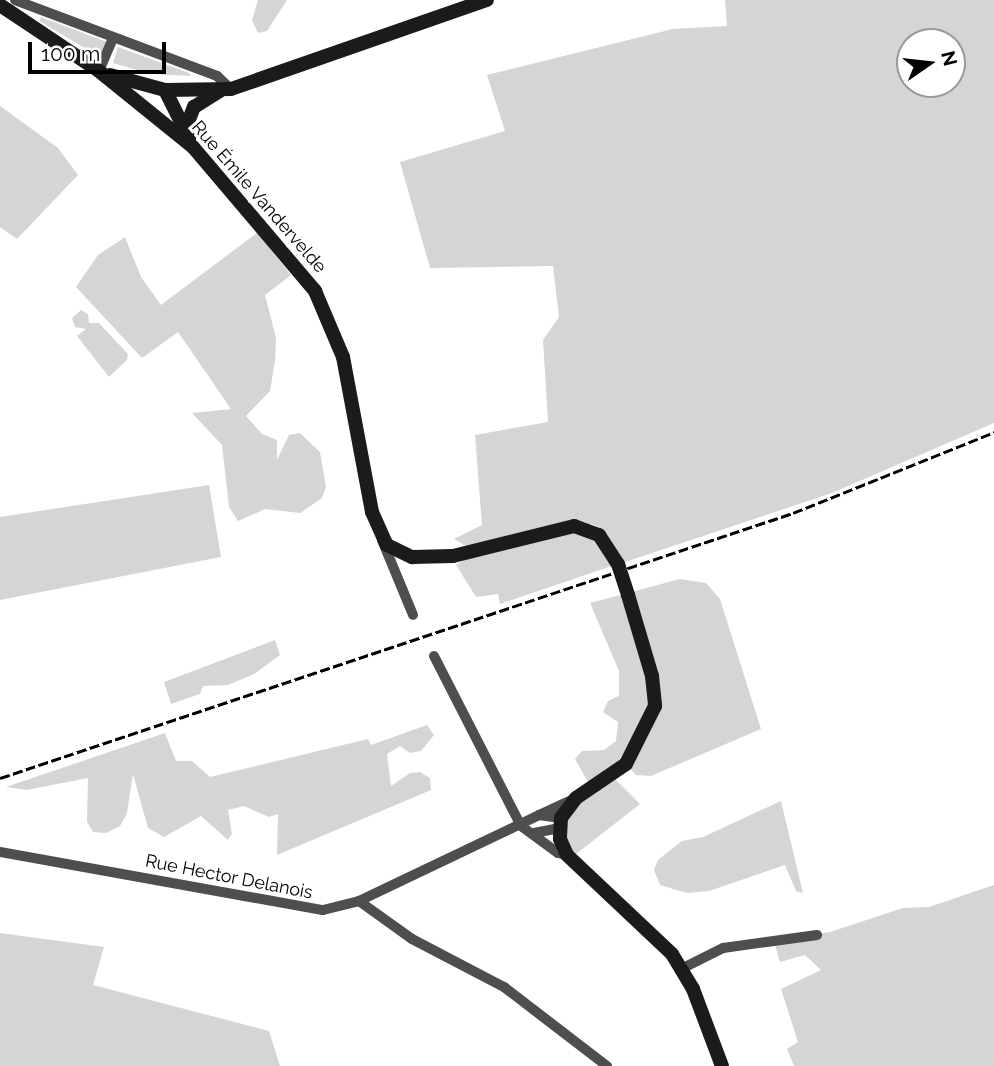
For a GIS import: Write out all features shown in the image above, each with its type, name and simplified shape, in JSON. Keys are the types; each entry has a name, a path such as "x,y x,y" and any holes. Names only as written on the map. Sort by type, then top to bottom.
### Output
{"main road":[{"path":"185,130 194,107 226,89 487,0"},
{"name":"Rue Émile Vandervelde","path":"0,5 99,71 160,117 193,147 303,274 326,308 342,357 372,512 381,536"},
{"path":"99,71 165,90 226,89"},
{"path":"160,117 158,104 165,90"},
{"path":"165,90 193,147"},
{"path":"381,536 392,549 428,558 477,552 535,533 574,526 590,529 605,540 618,564 628,595 652,676 655,706 636,752 626,764 576,798 560,823 567,855 659,940 681,969 722,1066"}],"street":[{"path":"15,0 112,40 217,76 226,89"},
{"path":"99,71 112,40"},
{"name":"Rue Émile Vandervelde","path":"381,536 413,615"},
{"path":"434,656 521,826 558,853 567,855"},
{"name":"Rue Hector Delanois","path":"0,852 299,909 342,908 576,798"},
{"path":"539,815 560,823"},
{"path":"534,833 560,823"},
{"path":"359,901 412,939 504,987 607,1066"},
{"path":"681,969 723,948 817,935"}],"shaded area":[{"path":"258,0 287,0 267,31 258,33 252,20"},
{"path":"725,0 994,0 994,423 832,493 625,562 602,529 592,524 575,526 598,542 615,565 500,604 498,594 476,597 456,565 477,552 454,539 482,525 475,435 548,422 543,340 559,317 553,266 430,268 400,162 505,131 487,75 673,29 727,26"},
{"path":"41,17 107,42 100,57 39,21"},
{"path":"118,47 191,76 150,74 113,63"},
{"path":"0,106 58,148 78,175 17,239 0,227"},
{"path":"257,233 291,275 265,295 276,338 275,361 270,391 246,416 262,434 277,440 277,460 289,435 300,433 320,452 326,487 322,498 300,513 265,509 238,521 229,507 222,445 192,413 231,409 178,332 142,358 76,287 98,255 125,237 141,277 161,305"},
{"path":"81,310 88,314 89,323 99,323 128,354 127,360 109,377 77,336 86,329 75,327 72,318"},
{"path":"209,485 221,557 0,600 0,517"},
{"path":"680,579 706,583 720,599 761,729 651,776 636,775 627,765 612,776 640,804 571,858 559,828 591,787 575,759 582,751 604,750 616,741 618,722 603,712 608,701 619,696 619,671 590,603"},
{"path":"275,640 280,655 254,674 228,685 203,686 200,694 171,704 164,682"},
{"path":"427,725 434,735 421,751 410,753 400,746 387,754 391,786 410,773 420,772 430,778 431,790 277,855 278,814 269,817 244,806 228,810 232,834 228,840 201,816 164,837 148,828 133,774 127,813 120,826 106,833 93,832 87,822 88,778 27,790 6,787 165,733 176,761 192,761 210,777 368,739 371,745"},
{"path":"781,801 803,893 796,891 785,865 709,891 687,893 660,885 654,870 658,860 682,841 703,837"},
{"path":"994,885 994,1066 794,1066 787,1049 798,1042 781,989 821,970 805,955 780,962 774,941 830,932 903,908 929,907"},
{"path":"0,933 104,947 93,985 269,1031 280,1066 0,1066"}],"railway":[{"path":"0,778 793,513 994,432"}]}
